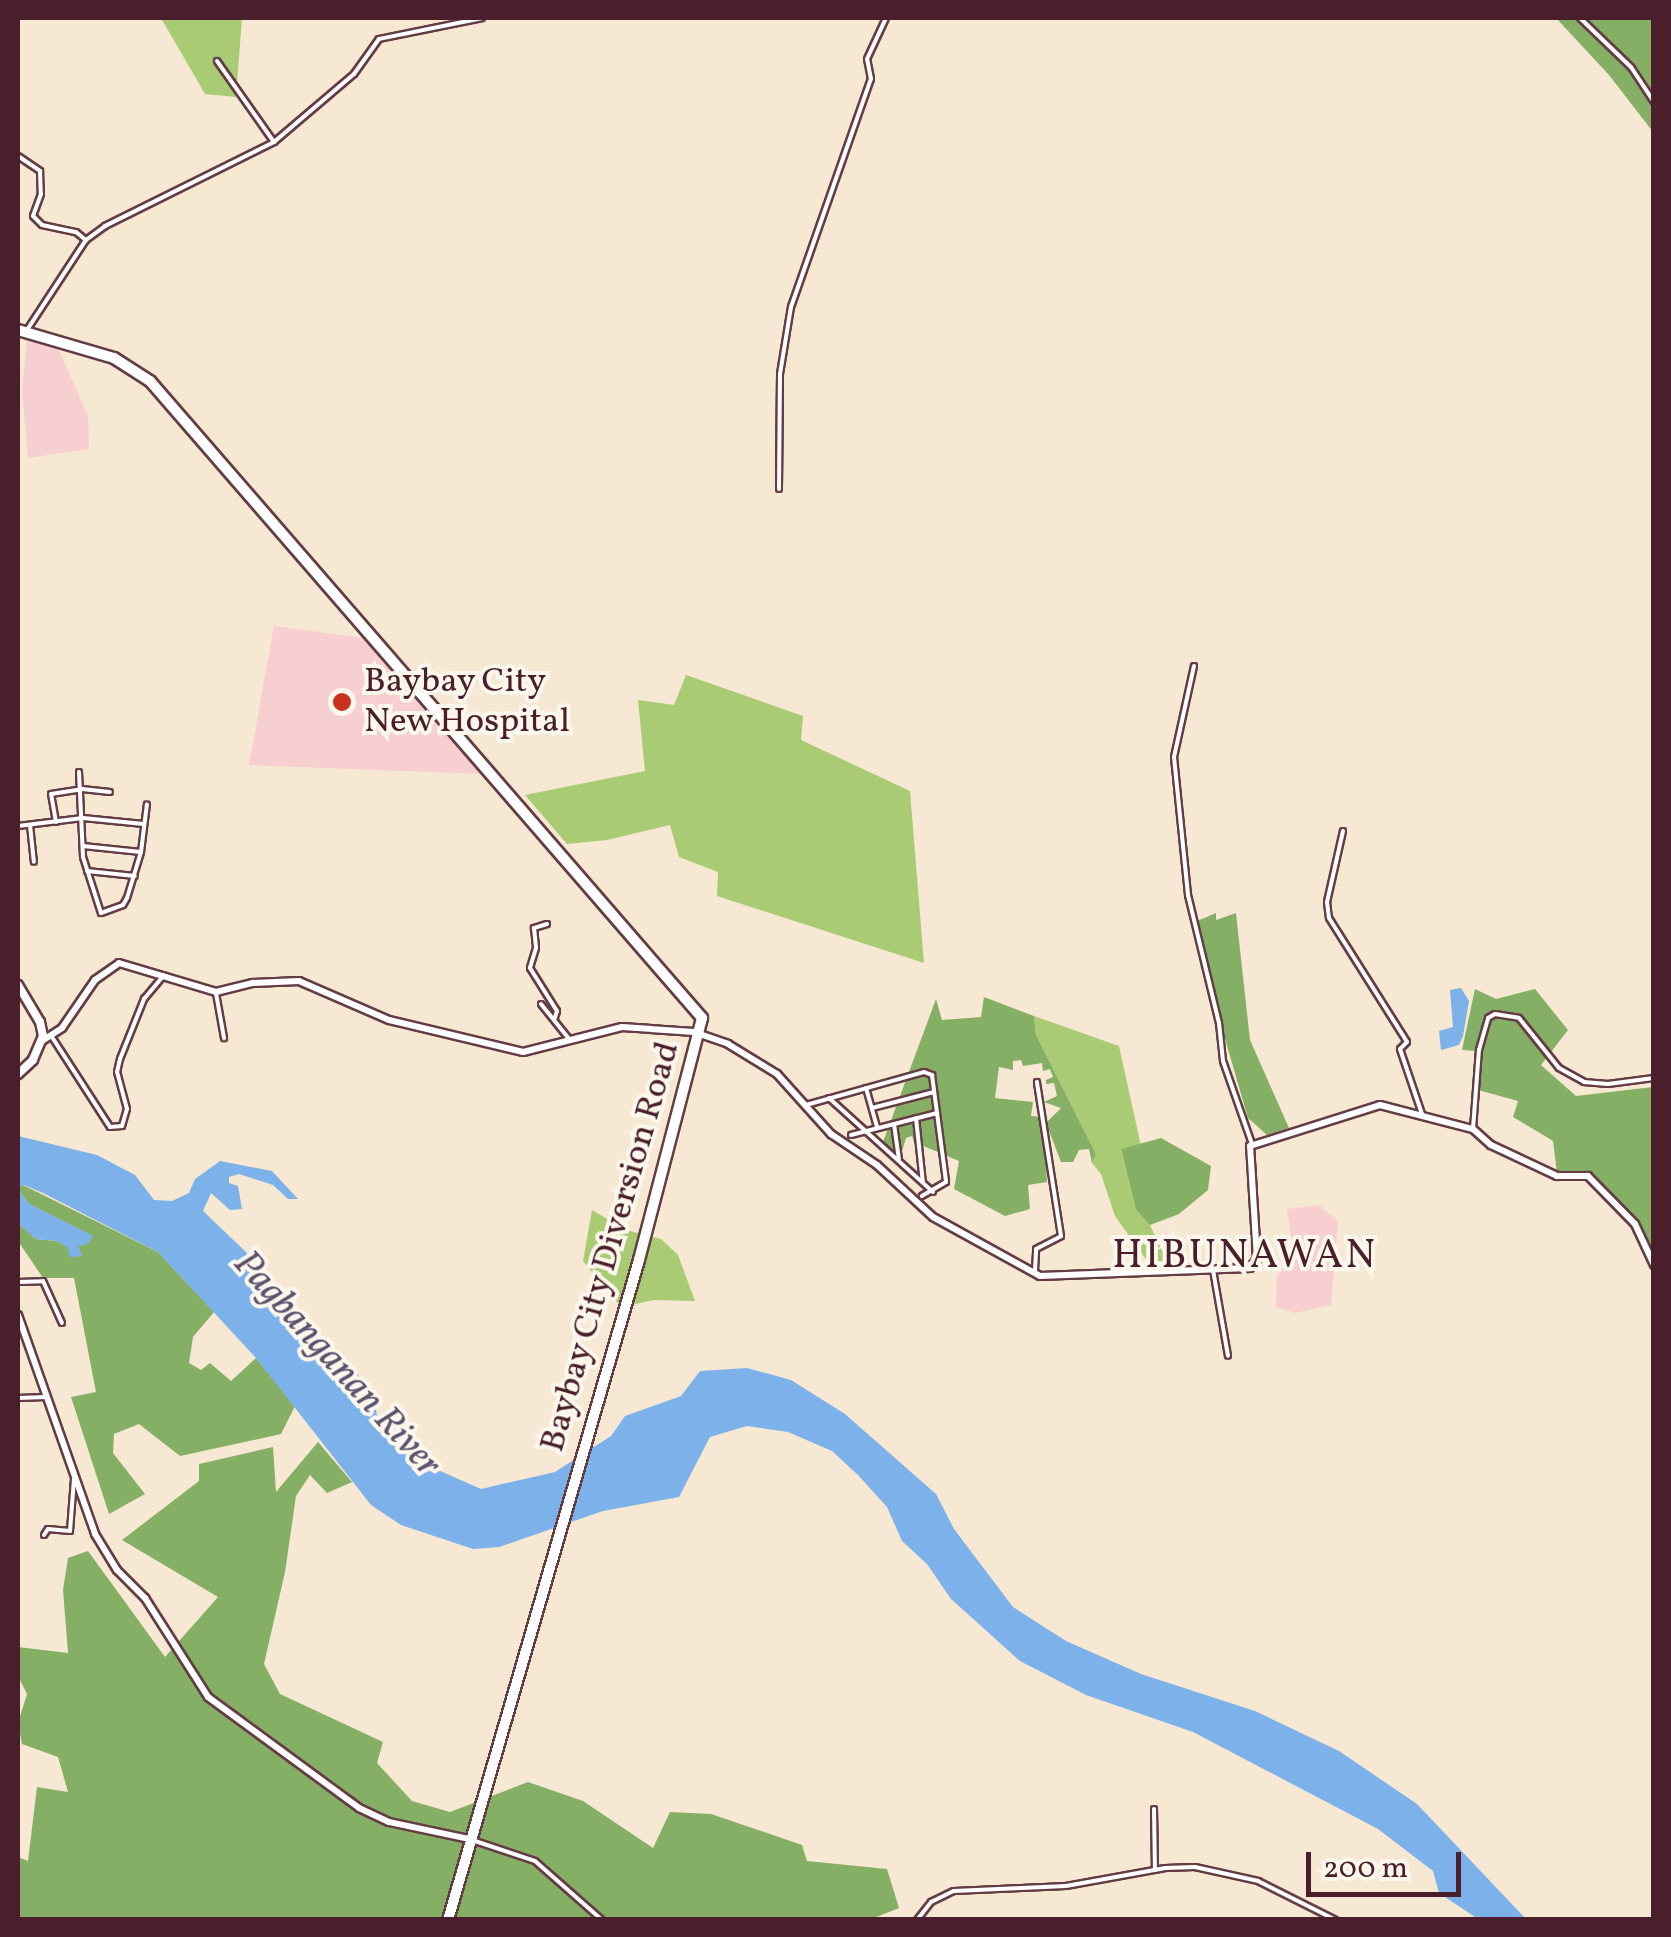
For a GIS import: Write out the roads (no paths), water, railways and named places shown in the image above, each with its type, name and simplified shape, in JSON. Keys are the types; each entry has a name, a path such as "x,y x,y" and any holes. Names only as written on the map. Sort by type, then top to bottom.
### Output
{"highway":[{"name":"Baybay City Diversion Road","path":"22,331 114,358 150,381 700,1014 700,1034 448,1920"}],"main road":[{"path":"18,985 47,1039 18,1074"}],"street":[{"path":"22,331 86,240 130,210 198,182 274,142 354,74 379,39 482,18"},
{"path":"780,490 780,374 791,307 871,79 867,59 886,18"},
{"path":"1580,18 1631,68 1654,102"},
{"path":"217,61 274,142"},
{"path":"18,156 40,171 41,194 33,216 42,225 76,232 86,240"},
{"path":"165,974 144,999 120,1059 118,1072 128,1109 122,1126 110,1127 47,1039 108,967 129,964 165,974 216,992 253,983 299,981 389,1020 520,1051 624,1027 700,1034 728,1044 777,1074 831,1134 875,1163 936,1219 1036,1276 1246,1268 1256,1262 1255,1189 1248,1156 1252,1144 1222,1061 1219,1024 1188,895 1174,757 1194,666"},
{"path":"80,772 83,846 101,913 123,905 135,876 147,804"},
{"path":"56,822 51,794 82,789 110,792"},
{"path":"18,826 83,818 144,824"},
{"path":"30,824 34,862"},
{"path":"1343,831 1327,902 1329,918 1348,955 1407,1042 1400,1049 1423,1118"},
{"path":"83,846 140,852"},
{"path":"87,871 135,876"},
{"path":"547,924 533,930 536,946 530,968 558,1011 554,1020"},
{"path":"216,992 224,1038"},
{"path":"541,1004 569,1039"},
{"path":"1472,1129 1480,1050 1488,1018 1495,1014 1505,1012 1519,1018 1559,1068 1584,1082 1608,1084 1654,1078"},
{"path":"806,1105 924,1072 932,1075 946,1182 922,1196"},
{"path":"1036,1276 1036,1249 1061,1237 1037,1082"},
{"path":"866,1088 878,1128"},
{"path":"872,1108 934,1092"},
{"path":"829,1098 933,1192"},
{"path":"1252,1144 1380,1105 1472,1129 1491,1145 1557,1176 1580,1175 1597,1182 1612,1205 1634,1224 1654,1265"},
{"path":"851,1135 937,1113"},
{"path":"916,1118 923,1183"},
{"path":"894,1124 900,1162"},
{"path":"1213,1270 1228,1356"},
{"path":"18,1282 43,1281 62,1323"},
{"path":"18,1316 95,1534 117,1570 145,1598 196,1682 227,1715 358,1808 389,1822 524,1854 545,1867 602,1920"},
{"path":"18,1398 46,1396"},
{"path":"44,1535 48,1530 70,1531 75,1474"},
{"path":"1154,1808 1155,1870"},
{"path":"917,1920 930,1902 954,1890 1070,1886 1155,1870 1195,1867 1238,1873 1336,1920"}],"water":[{"path":"1461,988 1469,1001 1463,1036 1459,1045 1441,1050 1439,1031 1453,1027 1450,990"},
{"name":"Pagbanganan River","path":"18,1136 97,1155 135,1175 154,1200 172,1201 189,1193 195,1179 220,1161 272,1171 298,1199 288,1199 273,1185 239,1174 229,1177 229,1183 238,1186 242,1209 230,1210 211,1193 203,1211 246,1252 278,1303 370,1386 381,1431 420,1462 481,1489 555,1472 611,1436 625,1416 681,1396 700,1371 747,1368 791,1380 845,1414 936,1494 954,1529 1013,1607 1066,1641 1141,1674 1255,1711 1339,1751 1417,1804 1526,1919 1478,1919 1439,1893 1433,1871 1378,1829 1193,1732 1086,1695 1020,1661 951,1599 927,1564 902,1541 887,1507 858,1475 832,1451 788,1432 747,1426 710,1437 679,1497 603,1511 499,1547 473,1549 401,1525 371,1505 256,1358 158,1252 43,1193 24,1185 18,1188"},
{"path":"18,1189 29,1204 93,1236 88,1244 78,1246 82,1256 70,1257 68,1248 57,1241 36,1239 18,1223"}],"place":[{"name":"Baybay City New Hospital","path":"342,702"}],"district":[{"name":"HIBUNAWAN","path":"1245,1257"}]}
